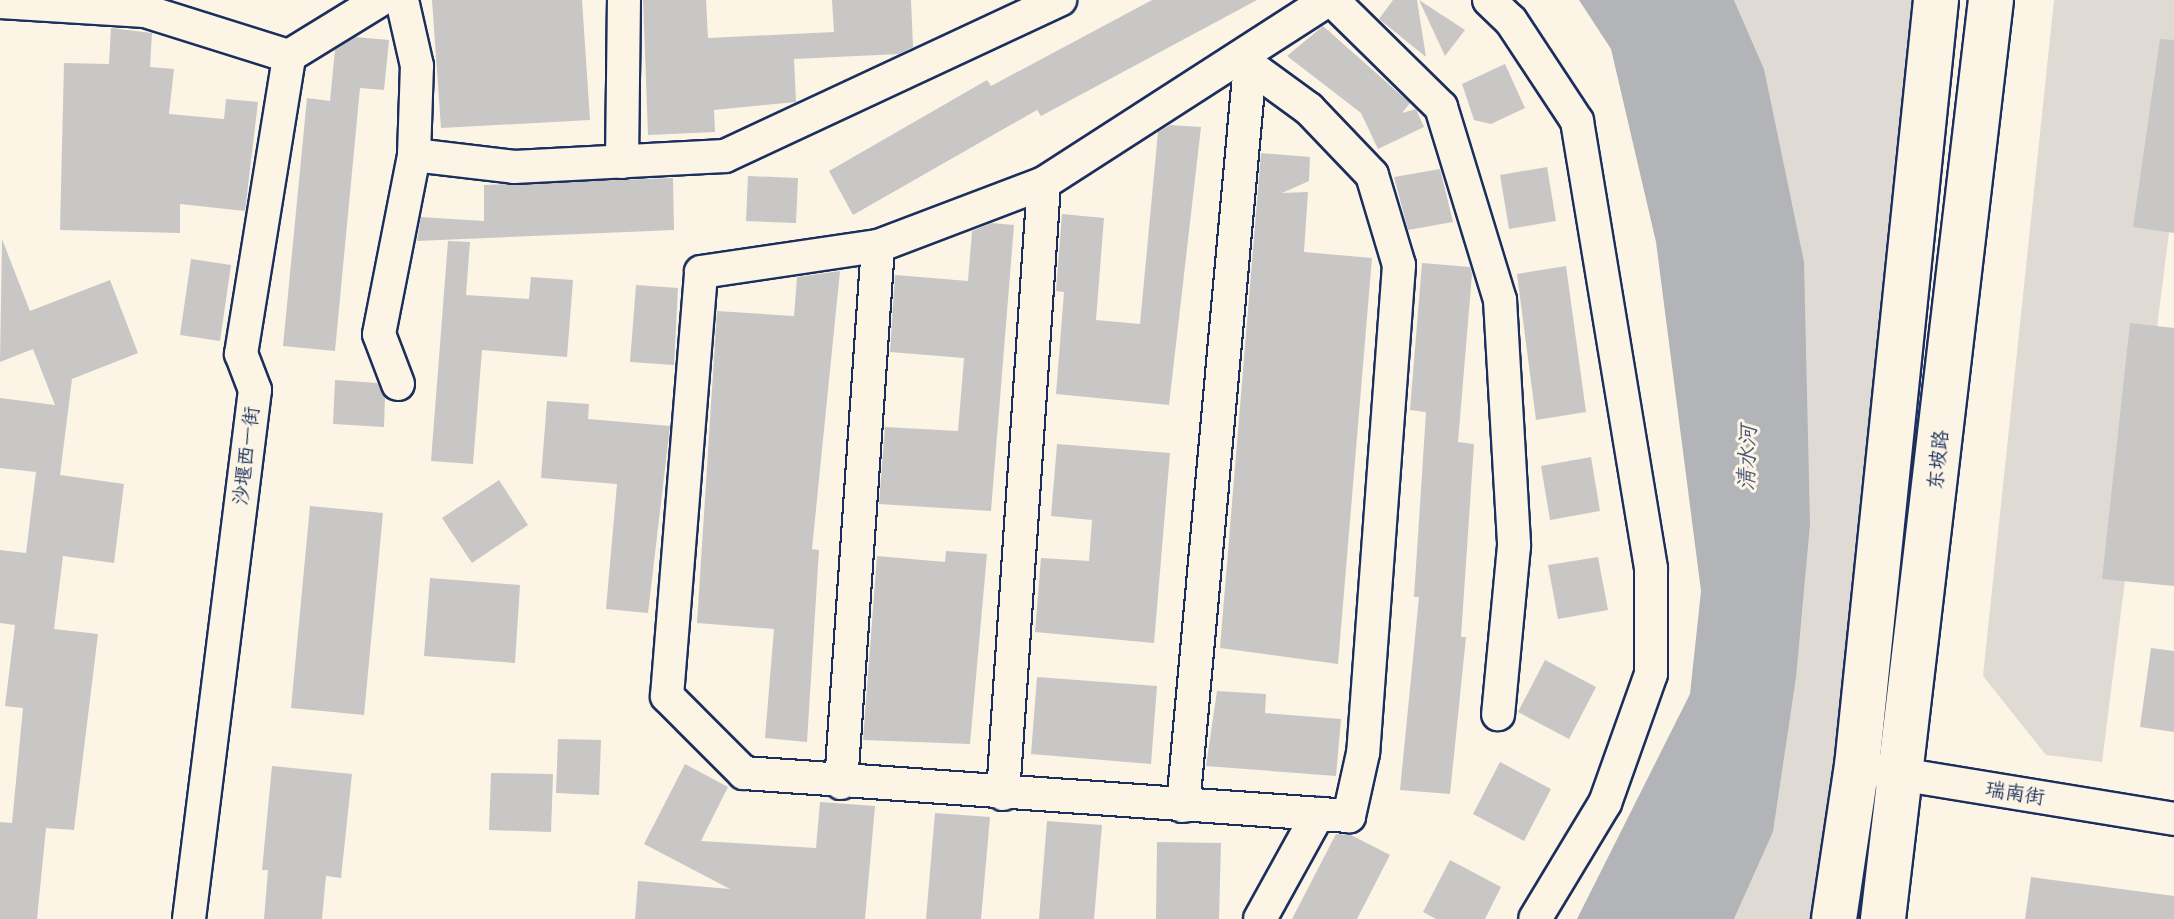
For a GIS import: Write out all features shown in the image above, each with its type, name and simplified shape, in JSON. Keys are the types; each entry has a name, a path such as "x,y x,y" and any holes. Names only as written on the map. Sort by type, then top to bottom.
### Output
{"main road":[{"path":"1834,919 1857,766 1936,0"},
{"name":"东坡路","path":"1883,919 1904,776 1991,0"}],"street":[{"path":"0,2 145,11 289,56 380,0"},
{"path":"398,384 379,334 414,155 417,66 402,0"},
{"path":"622,162 624,0"},
{"path":"414,155 514,167 725,156 1060,0"},
{"path":"1183,806 1250,66 1309,109 1372,175 1399,265 1363,753 1349,816 1183,806 841,783 744,773 667,696 701,272 878,246 1044,183 1330,0 1441,107 1500,300 1514,546 1498,714"},
{"path":"1489,0 1511,21 1577,121 1651,569 1651,674 1605,803 1535,919"},
{"name":"沙堰西一街","path":"189,919 255,390 241,354 289,56"},
{"path":"1003,794 1044,183"},
{"path":"841,783 878,246"},
{"name":"瑞南街","path":"1857,766 2174,819"},
{"path":"1260,919 1318,814"}],"shaded area":[{"path":"1734,0 1915,0 1858,621 1816,919 1734,919 1773,832 1796,678 1764,69"},
{"path":"2054,0 2174,0 2174,193 2102,762 2046,755 1983,676"}],"water":[{"name":"清水河","path":"1579,0 1734,0 1764,69 1804,262 1810,524 1796,678 1773,832 1734,919 1577,919 1690,694 1701,591 1656,242 1611,49"}],"building":[{"path":"432,0 582,0 590,120 441,128"},
{"path":"643,0 706,0 708,38 834,32 832,0 911,0 913,47 899,54 794,59 796,102 714,110 715,132 648,135"},
{"path":"1152,0 1257,0 1041,116 1037,110 853,215 829,171 987,80 991,86"},
{"path":"1393,0 1417,0 1426,57 1379,19"},
{"path":"1419,0 1465,30 1445,56"},
{"path":"1323,26 1410,103 1402,113 1416,109 1424,127 1378,149 1361,113 1287,56"},
{"path":"111,28 152,33 150,67 174,69 169,114 224,119 226,99 258,102 245,211 180,204 180,233 60,230 64,63 109,64"},
{"path":"356,37 389,40 384,90 360,88 335,351 283,346 307,98 330,101 335,50"},
{"path":"2160,39 2174,40 2174,233 2133,227"},
{"path":"1505,64 1525,108 1491,124 1474,120 1462,84"},
{"path":"1170,125 1201,127 1169,405 1056,394 1064,292 1056,291 1062,214 1104,218 1096,320 1140,324 1158,132"},
{"path":"1261,153 1310,157 1309,181 1282,193 1308,192 1304,252 1372,258 1338,664 1220,648"},
{"path":"1547,167 1556,221 1509,229 1500,175"},
{"path":"1440,169 1453,222 1408,230 1394,177"},
{"path":"748,176 798,178 796,223 746,221"},
{"path":"673,178 674,230 417,241 421,217 484,221 484,185"},
{"path":"992,223 1014,225 991,511 879,504 885,427 958,431 964,358 890,352 895,275 968,281 972,231"},
{"path":"2,239 30,311 110,280 138,353 72,379 60,475 124,484 114,563 63,556 54,629 98,634 74,830 46,828 37,919 0,919 0,822 12,823 23,708 5,706 15,625 0,623 0,550 26,553 36,472 0,468 0,398 55,405 33,349 0,362"},
{"path":"448,241 470,242 466,295 529,299 531,277 573,280 567,357 482,350 473,464 431,461"},
{"path":"191,259 231,265 220,341 180,335"},
{"path":"1422,263 1470,267 1472,274 1458,442 1474,444 1461,637 1466,637 1450,794 1400,790 1419,597 1414,597 1426,412 1410,410"},
{"path":"1566,266 1586,412 1536,420 1517,274"},
{"path":"840,271 812,549 819,550 807,742 765,738 774,629 697,623 717,311 794,316 797,277"},
{"path":"636,285 678,288 674,365 630,362"},
{"path":"2130,323 2174,328 2174,586 2102,579"},
{"path":"335,380 377,383 385,398 384,427 333,424"},
{"path":"547,401 589,404 588,419 670,426 648,613 606,609 617,484 541,478"},
{"path":"1057,444 1170,453 1154,643 1035,632 1041,558 1089,561 1092,520 1051,516"},
{"path":"1591,457 1600,511 1550,520 1541,466"},
{"path":"499,480 528,525 472,563 442,518"},
{"path":"310,506 383,513 364,715 291,708"},
{"path":"946,551 987,554 970,744 863,740 877,556 945,562"},
{"path":"1598,557 1608,610 1558,619 1548,565"},
{"path":"430,578 520,585 515,663 424,656"},
{"path":"2151,648 2174,651 2174,732 2140,727"},
{"path":"1545,660 1596,687 1569,739 1518,712"},
{"path":"1037,677 1157,686 1151,764 1031,754"},
{"path":"1217,691 1266,694 1265,713 1341,719 1336,776 1206,766"},
{"path":"558,739 601,740 599,795 556,793"},
{"path":"1500,762 1551,789 1524,841 1473,814"},
{"path":"685,764 728,787 701,841 816,848 820,802 875,806 865,919 635,919 638,881 730,889 644,844"},
{"path":"272,766 352,774 341,878 326,876 322,919 264,919 268,870 262,870"},
{"path":"491,773 553,774 551,832 489,830"},
{"path":"935,813 990,817 981,919 926,919"},
{"path":"1047,821 1102,825 1094,919 1039,919"},
{"path":"1336,834 1351,835 1390,855 1357,919 1292,919"},
{"path":"1157,842 1221,843 1219,919 1156,919"},
{"path":"1450,860 1501,887 1485,919 1436,919 1423,912"},
{"path":"2031,877 2174,896 2174,919 2025,919"}]}
